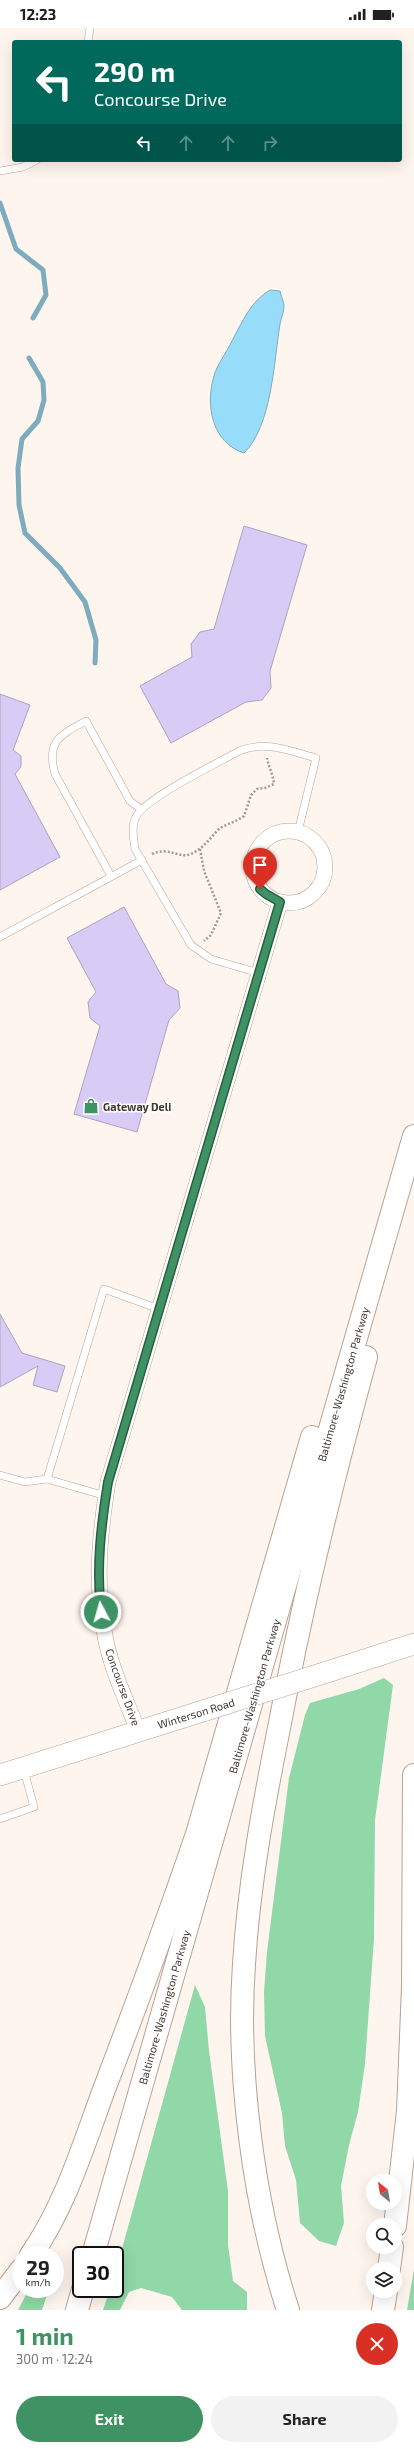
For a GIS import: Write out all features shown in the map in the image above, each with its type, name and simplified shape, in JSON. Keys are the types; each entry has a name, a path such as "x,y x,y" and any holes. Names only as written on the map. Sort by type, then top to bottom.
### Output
{"highway":[{"name":"Baltimore-Washington Parkway","path":"96,2246 414,1136"},
{"path":"36,2246 58,2208 83,2147 179,1886 211,1785 361,1269 405,1166"},
{"path":"288,2310 267,2230 255,2168 248,2105 243,2036 244,1965 250,1896 256,1846 296,1637 336,1470 414,1189"},
{"path":"396,2218 408,2110 413,1987 414,1775"},
{"path":"0,2298 12,2282"},
{"path":"77,2310 80,2298"},
{"path":"383,2310 385,2298"}],"street":[{"path":"282,831 298,832 312,839 320,848 324,859 324,875 317,890 304,899 297,902 280,902 266,894 256,882 253,870 254,858 267,838 282,831"},
{"name":"Concourse Drive","path":"138,1731 116,1672 104,1631 98,1583 99,1537 106,1496 159,1309 280,902"},
{"name":"Winterson Road","path":"0,1775 405,1647"}],"lane":[{"path":"88,40 90,28"},
{"path":"0,171 23,167 33,162"},
{"path":"111,876 55,774 51,762 52,748 60,735 86,721 130,801 141,809"},
{"path":"259,973 211,959 191,945 136,849 133,832 135,819 141,809 150,801 239,751 252,746 270,745 316,758 298,832"},
{"path":"0,937 142,860"},
{"path":"47,1479 104,1289 159,1309"},
{"path":"0,1476 25,1482 47,1479 106,1496"},
{"path":"0,1819 34,1807 23,1768"}],"path":[{"path":"151,854 161,849 182,855 190,854 200,849 220,828 244,816 251,795 256,789 265,788 274,784 273,772 269,766 267,756"},
{"path":"200,849 204,870 221,913 211,935 202,942"}],"green space":[{"path":"384,1678 393,1685 375,1820 374,1938 365,2064 358,2112 349,2145 341,2186 344,2223 336,2246 319,2241 300,2223 296,2180 285,2146 282,2113 265,2036 264,1992 267,1952 289,1778 305,1715 310,1703 359,1689"},
{"path":"195,1985 205,2007 209,2051 228,2191 228,2245 233,2281 247,2292 247,2310 182,2310 172,2297 141,2288 129,2292 120,2310 103,2310 107,2298 124,2298 124,2246 123,2246"},
{"path":"414,2269 414,2310 407,2310"},
{"path":"24,2298 46,2298 42,2310 18,2310"}],"water":[{"path":"270,290 280,291 284,304 284,310 280,324 266,410 261,427 244,453 233,448 218,432 211,410 211,387 217,367 243,319 257,300"}],"building":[{"path":"244,526 307,545 270,671 271,688 262,700 246,702 171,743 140,686 192,657 191,644 200,632 214,629"},
{"path":"0,694 30,705 13,750 21,756 21,767 15,774 60,857 0,890"},
{"path":"124,907 166,984 178,991 180,1008 169,1020 137,1132 74,1114 100,1026 90,1018 88,1002 96,992 67,938"},
{"path":"0,1314 22,1353 65,1366 57,1392 33,1385 38,1366 0,1387"}],"waterway":[{"path":"0,203 16,249 43,270 46,295 33,318"},
{"path":"29,358 43,382 44,400 38,421 22,439 18,468 19,505 25,533 60,568 85,602 96,640 95,663"}],"place":[{"name":"Gateway Deli","path":"91,1106"}],"route":[{"path":"101,1612 98,1583 99,1537 108,1482 280,902 273,899 260,889"}]}
